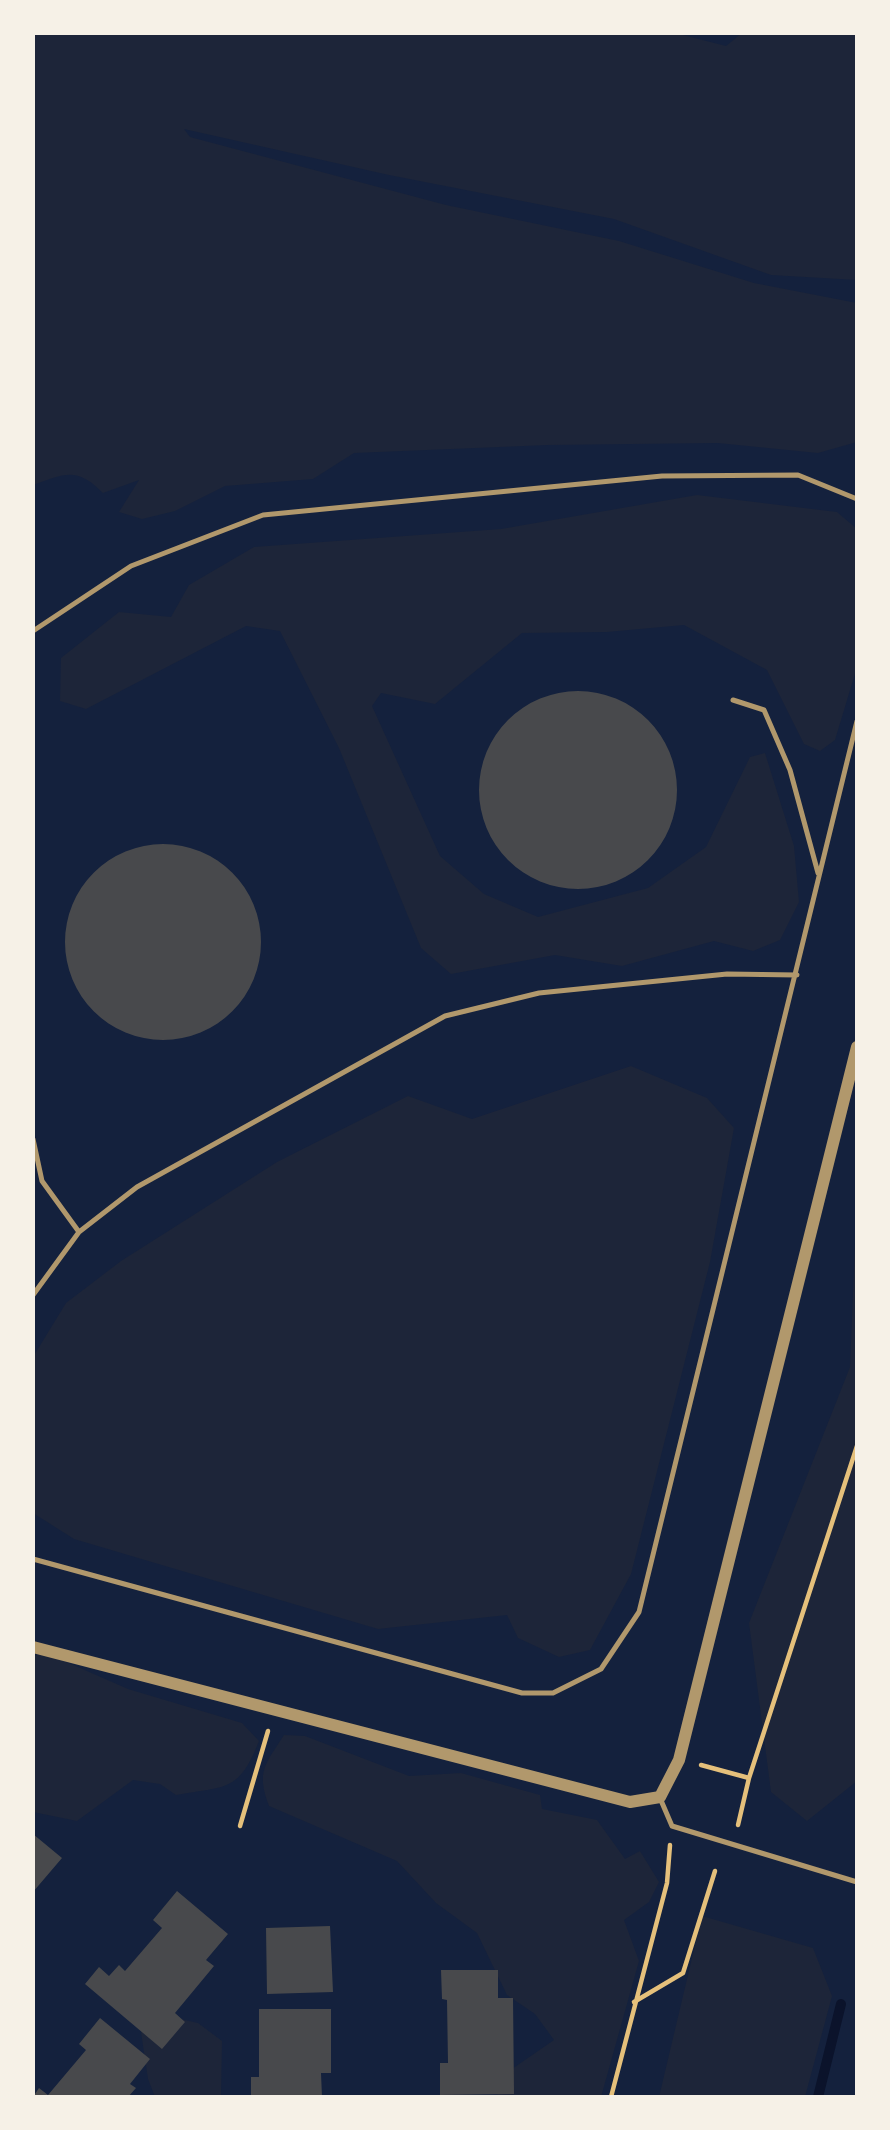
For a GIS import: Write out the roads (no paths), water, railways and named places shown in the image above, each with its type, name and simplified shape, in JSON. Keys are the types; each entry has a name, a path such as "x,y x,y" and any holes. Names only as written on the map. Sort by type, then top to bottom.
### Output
{"street":[{"path":"33,1647 630,1802 660,1797 679,1760 857,1046"}],"lane":[{"path":"33,631 131,566 263,515 662,476 798,475 857,499"},
{"path":"733,700 764,710 790,770 819,876"},
{"path":"33,1559 522,1693 553,1693 601,1669 639,1612 857,721"},
{"path":"33,1295 79,1233 137,1188 445,1016 539,993 727,974 797,975"},
{"path":"33,1139 42,1181"},
{"path":"33,1171 79,1233"},
{"path":"660,1797 672,1826 857,1882"}],"waterway":[{"path":"818,2097 841,2004"}]}
